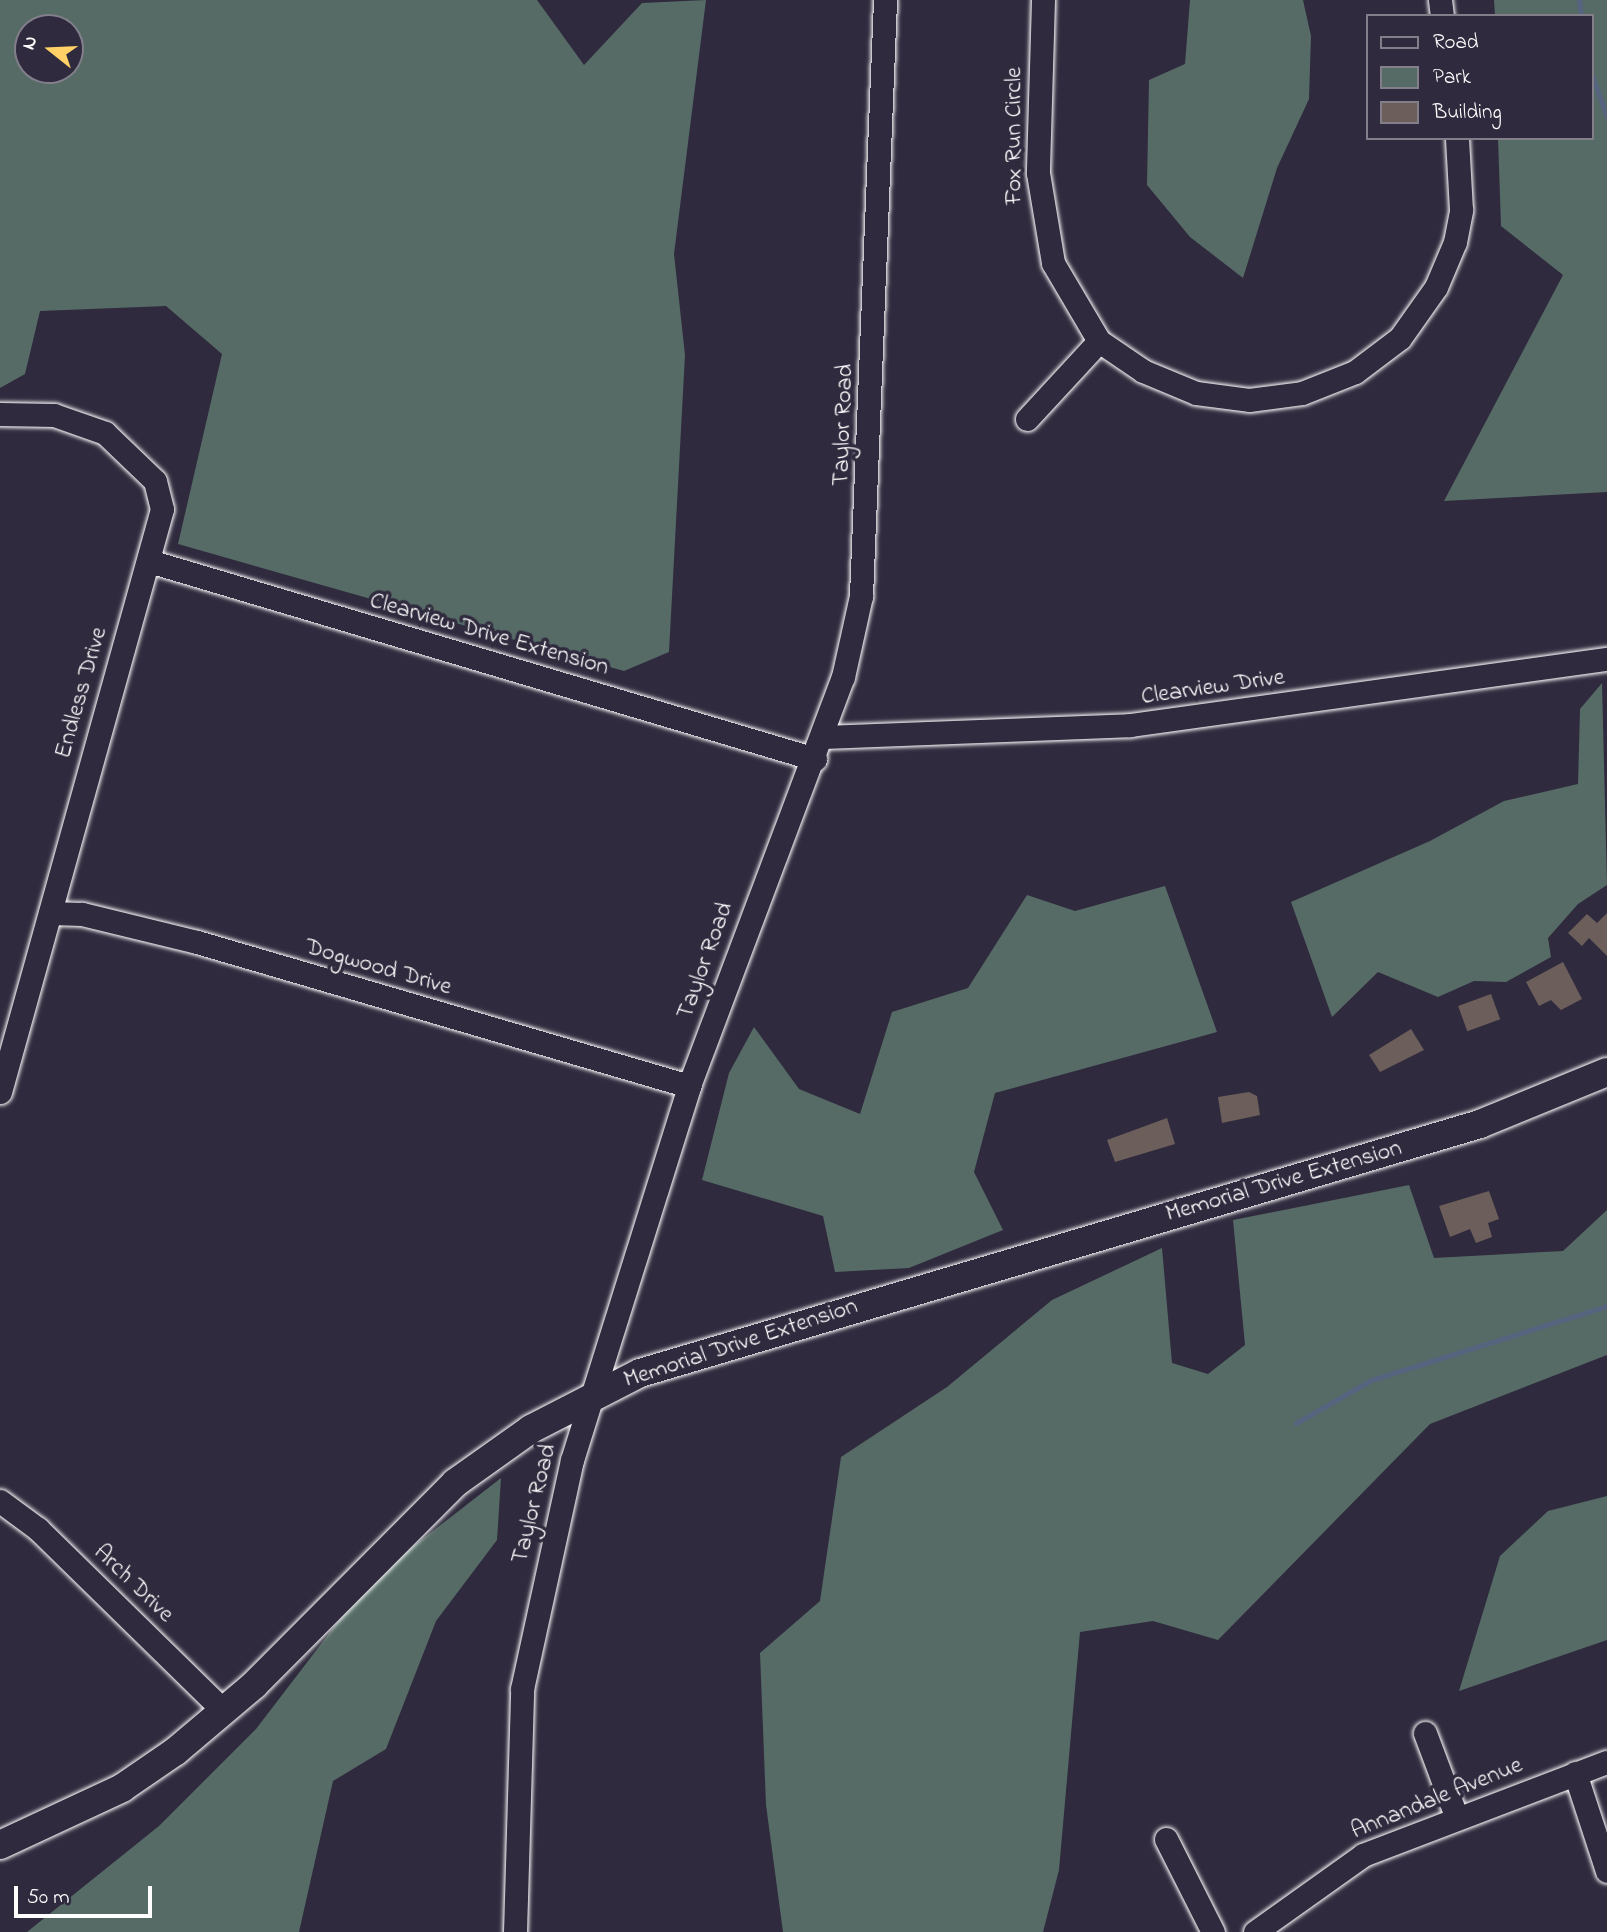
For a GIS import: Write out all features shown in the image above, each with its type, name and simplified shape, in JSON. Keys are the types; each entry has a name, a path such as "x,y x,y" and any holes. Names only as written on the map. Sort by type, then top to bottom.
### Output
{"street":[{"name":"Taylor Road","path":"515,1932 522,1689 547,1564 592,1397 689,1086 815,759 853,639 866,553 885,0"},
{"name":"Fox Run Circle","path":"1043,0 1040,206 1060,281 1099,341 1170,384 1222,398 1302,393 1354,372 1416,319 1447,265 1461,210 1457,140"},
{"path":"1027,419 1099,341"},
{"name":"Endless Drive","path":"0,414 71,419 132,453 162,499 149,562 0,1092"},
{"name":"Clearview Drive Extension","path":"149,562 815,759"},
{"name":"Clearview Drive","path":"822,737 1130,725 1607,659"},
{"name":"Dogwood Drive","path":"50,913 82,914 197,942 689,1086"},
{"name":"Memorial Drive Extension","path":"0,1845 122,1788 225,1711 455,1483 531,1429 640,1373 728,1343 1480,1124 1607,1072"},
{"name":"Arch Drive","path":"0,1501 38,1529 225,1711"},
{"path":"1425,1733 1456,1816"},
{"name":"Annandale Avenue","path":"1255,1932 1363,1855 1456,1816 1607,1762"},
{"path":"1575,1773 1607,1871"},
{"path":"1166,1839 1213,1932"}],"green space":[{"path":"0,0 537,0 584,65 642,3 706,0 674,254 685,355 669,652 624,671 178,544 222,354 166,306 40,311 25,374 0,388"},
{"path":"1190,0 1303,0 1311,36 1309,99 1277,168 1243,278 1190,237 1147,185 1149,80 1185,64"},
{"path":"1494,0 1607,0 1607,492 1444,501 1563,275 1501,226 1498,140 1593,140 1593,14 1495,14"},
{"path":"1602,683 1607,885 1578,904 1548,938 1551,957 1506,982 1474,981 1438,997 1378,972 1332,1017 1291,902 1430,841 1504,801 1578,784 1580,709"},
{"path":"1165,886 1217,1032 995,1093 974,1172 1003,1230 909,1268 835,1272 823,1216 702,1180 729,1073 754,1027 799,1089 860,1114 892,1012 968,988 1027,895 1075,911"},
{"path":"1409,1185 1434,1258 1563,1251 1607,1210 1607,1355 1430,1424 1218,1640 1153,1621 1080,1632 1059,1870 1043,1932 783,1932 766,1805 760,1653 820,1601 841,1457 947,1387 1052,1300 1162,1248 1172,1363 1208,1374 1245,1345 1233,1220"},
{"path":"501,1478 497,1540 436,1621 386,1749 333,1781 299,1932 27,1932 159,1826 256,1729 370,1580"},
{"path":"1607,1496 1607,1640 1459,1691 1500,1556 1548,1511"}],"building":[{"path":"1607,913 1607,956 1589,938 1582,946 1568,933 1587,914 1597,923"},
{"path":"1563,962 1582,999 1561,1010 1551,1000 1539,1006 1526,982"},
{"path":"1491,994 1500,1019 1467,1031 1458,1006"},
{"path":"1411,1029 1424,1050 1380,1072 1369,1055"},
{"path":"1249,1092 1257,1096 1260,1115 1222,1123 1218,1097"},
{"path":"1167,1118 1175,1144 1115,1162 1107,1140"},
{"path":"1489,1191 1499,1219 1488,1223 1492,1237 1476,1243 1470,1229 1450,1237 1439,1206"}],"waterway":[{"path":"1579,0 1581,14"},
{"path":"1593,78 1607,117"},
{"path":"1296,1423 1371,1380 1607,1306"}]}
